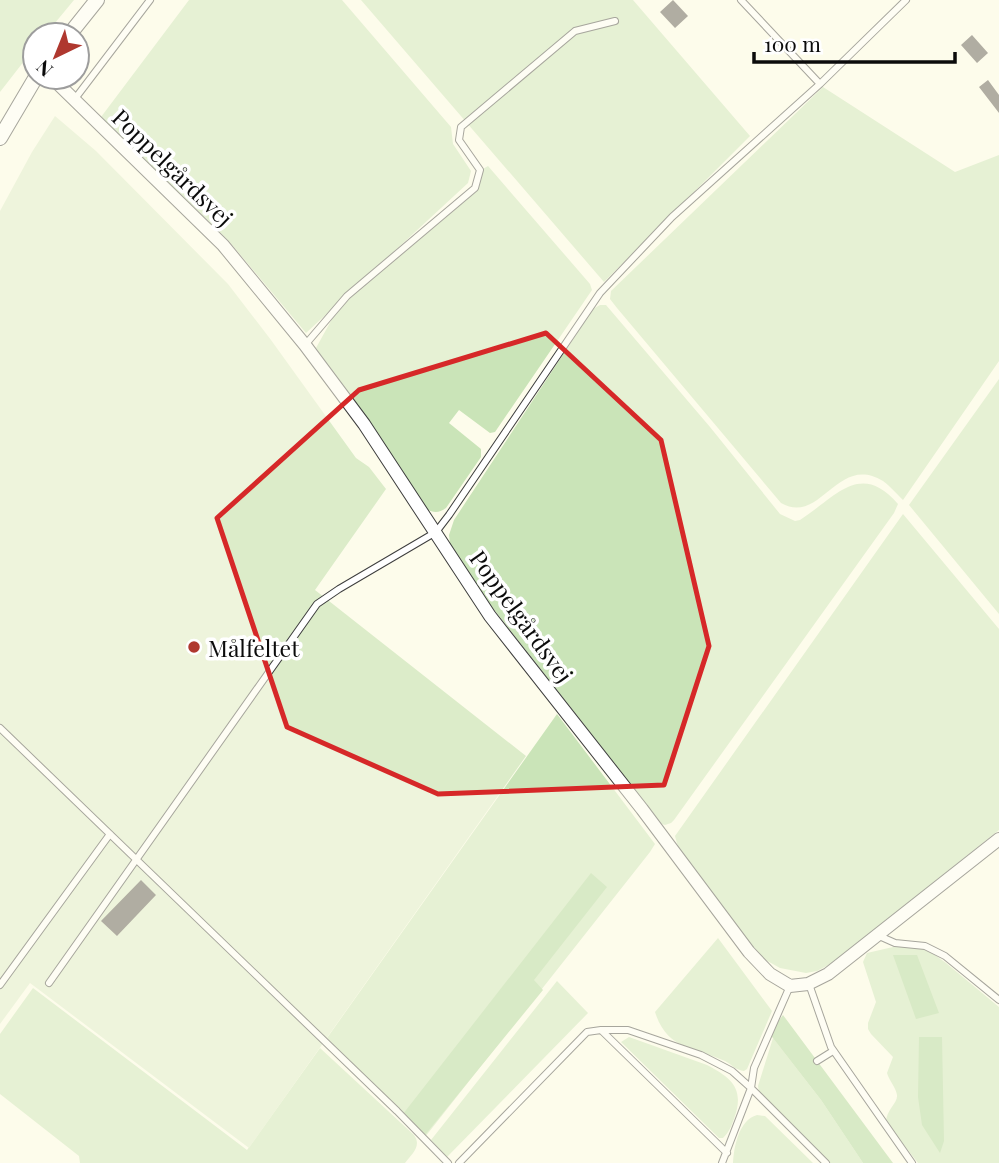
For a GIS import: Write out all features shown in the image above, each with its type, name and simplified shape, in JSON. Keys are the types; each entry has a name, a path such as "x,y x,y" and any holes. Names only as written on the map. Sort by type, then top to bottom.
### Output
{"street":[{"path":"80,21 97,0"},
{"path":"0,138 28,91"},
{"name":"Poppelgårdsvej","path":"65,91 223,245 305,345 363,424 491,615 750,952 770,974 790,986"},
{"path":"790,986 808,984 828,974 999,839"}],"lane":[{"path":"74,100 150,0"},
{"path":"741,0 820,84"},
{"path":"48,983 317,604 436,533 600,293 672,217 820,84 906,0"},
{"path":"305,345 347,296 475,188 480,170 459,140 461,127 575,31 615,20"},
{"path":"0,728 397,1111 447,1163"},
{"path":"0,985 110,834"},
{"path":"876,935 895,943 925,946 945,956 999,1000"},
{"path":"808,984 833,1051 912,1163"},
{"path":"722,1163 751,1088 754,1068 790,986"},
{"path":"601,1030 727,1153"},
{"path":"458,1163 586,1032 628,1030 701,1055 733,1071 825,1163"},
{"path":"817,1061 833,1051"}],"highlighted area":[{"path":"546,333 661,440 709,646 664,785 438,794 287,727 217,518 359,390"}],"green space":[{"path":"0,0 74,0 57,21 21,21 21,65 0,92"},
{"path":"189,0 342,0 451,127 453,144 471,171 468,183 306,333 228,240 101,117"},
{"path":"361,0 633,0 750,136 604,282"},
{"path":"823,87 955,172 999,155 999,361 903,500 883,481 867,475 853,476 819,499 795,508 781,503 610,299 611,291"},
{"name":"Målfeltet","path":"55,116 96,151 228,284 356,458 369,467 386,489 315,590 526,756 249,1148 30,983 0,1024 0,211"},
{"path":"488,166 590,284 592,290 495,432 490,433 459,410 449,423 481,449 481,457 446,508 434,512 426,509 316,348 332,319 350,298 477,191 483,169"},
{"path":"606,305 780,514 795,521 800,520 837,493 860,484 872,485 884,491 898,504 674,820 665,825 477,588 450,544 449,535 454,520 593,309"},
{"path":"999,379 999,614 909,505"},
{"path":"903,514 999,629 999,830 834,962 817,971 806,973 780,968 760,957 678,847 675,836"},
{"path":"557,714 655,844 425,1137 327,1038"},
{"path":"591,873 607,887 534,980 543,990 425,1135 403,1114"},
{"path":"718,938 772,1011 744,1071 674,1041 660,1024 655,1012"},
{"path":"912,946 928,950 999,1007 999,1163 918,1163 886,1122 897,1098 887,1073 893,1057 868,1029 876,1002 863,962 867,953"},
{"path":"893,955 917,955 939,1013 916,1019"},
{"path":"557,981 588,1013 447,1157 431,1140"},
{"path":"33,988 247,1150 320,1048 414,1135 417,1143 415,1150 405,1163 80,1163 79,1156 0,1094 0,1034"},
{"path":"783,1015 893,1163 863,1163 821,1100 769,1033"},
{"path":"629,1037 707,1065 729,1080 737,1092 738,1100 731,1127 723,1138 719,1138 621,1042"},
{"path":"919,1037 942,1037 944,1141 940,1153 922,1125 918,1097"},
{"path":"773,1038 821,1100 863,1163 830,1163 759,1092 758,1086"},
{"path":"757,1115 765,1116 813,1163 733,1163 736,1142 742,1128"}],"building":[{"path":"673,0 688,16 675,28 660,12"},
{"path":"972,35 988,53 977,63 961,45"},
{"path":"988,80 999,95 999,113 979,87"},
{"path":"141,880 156,895 117,936 101,921"}],"place":[{"name":"Målfeltet","path":"194,647"}]}
